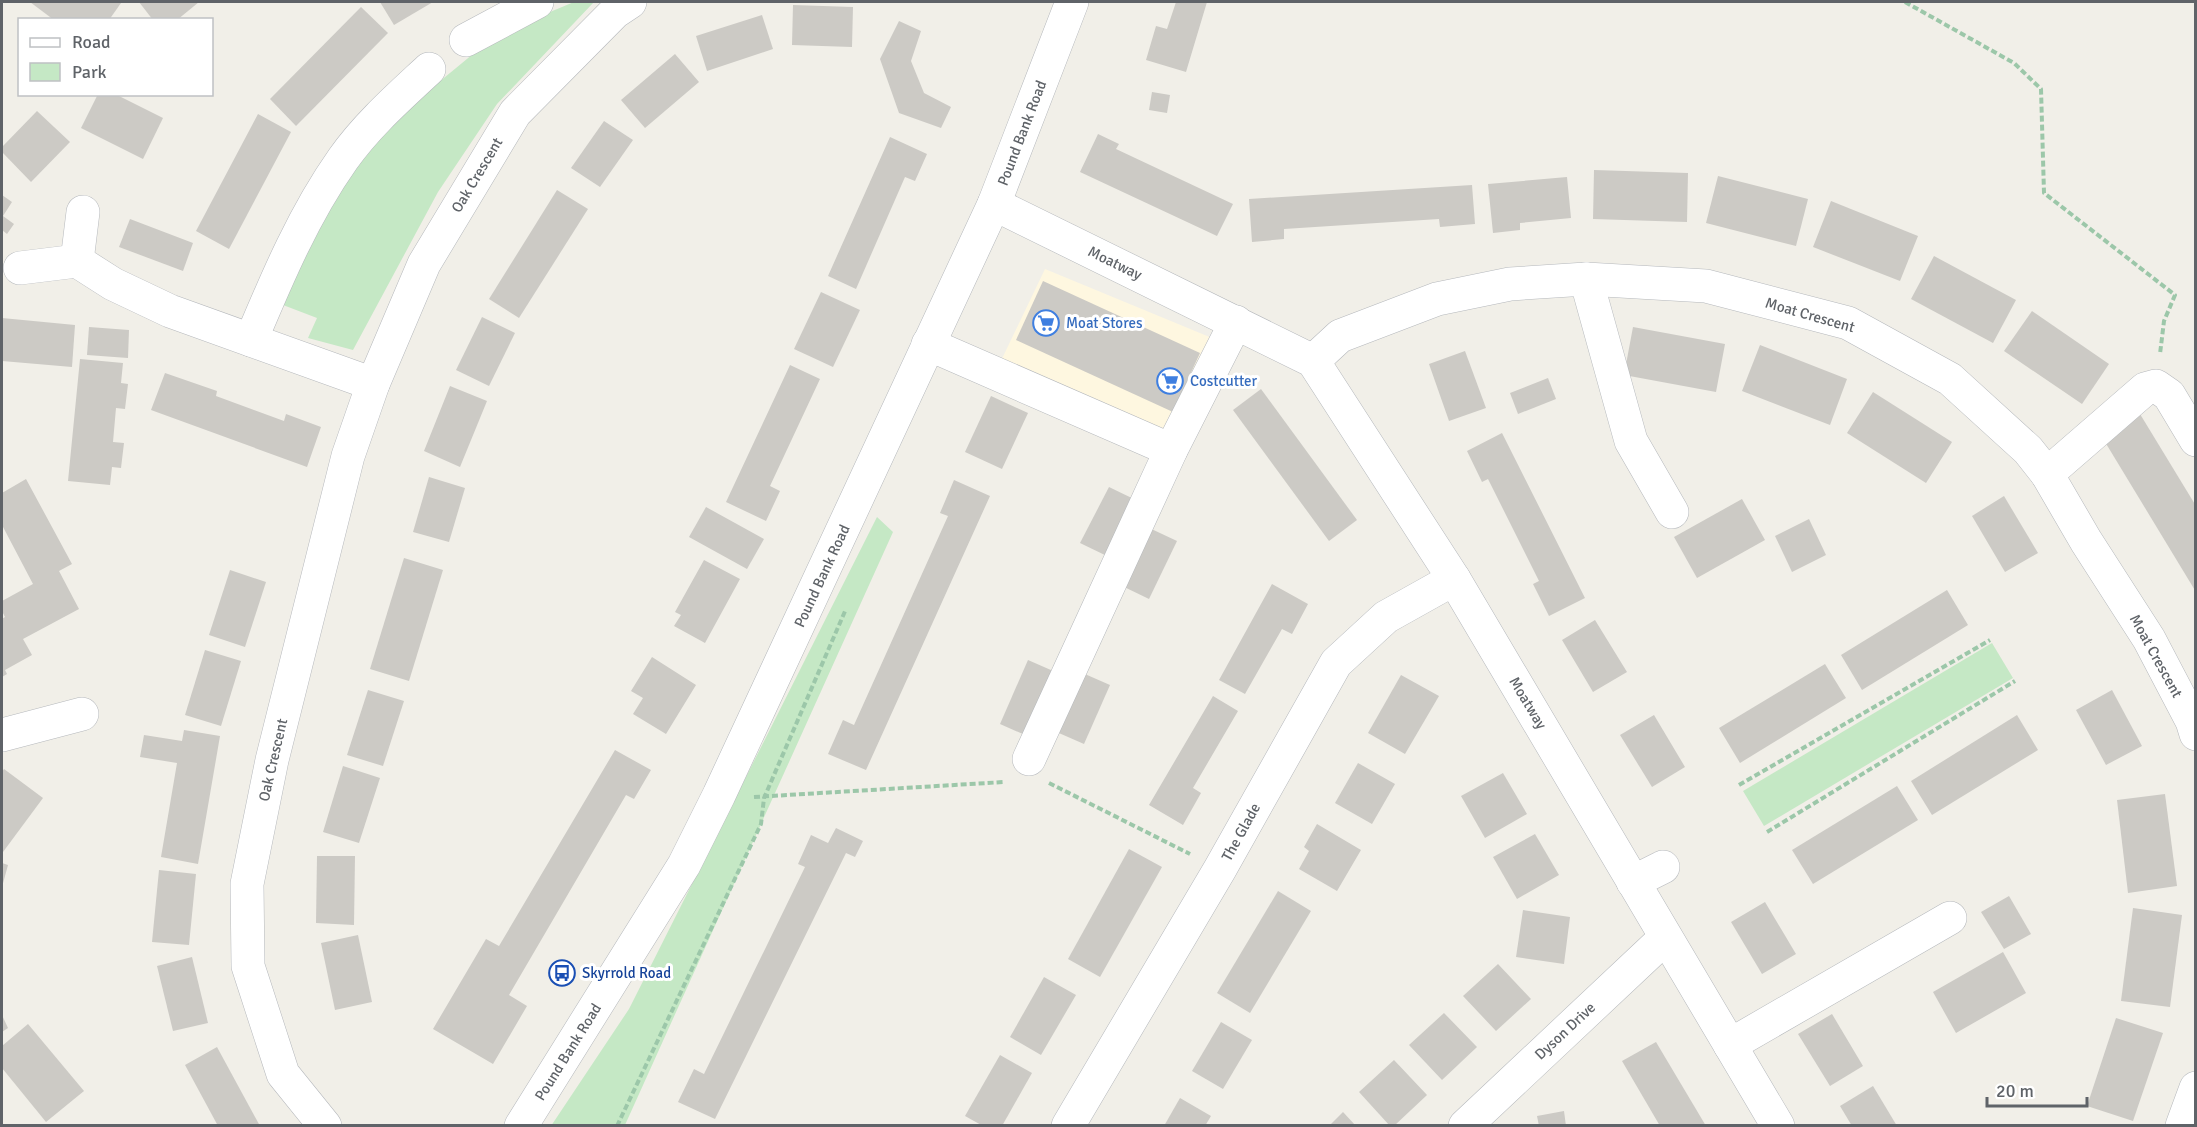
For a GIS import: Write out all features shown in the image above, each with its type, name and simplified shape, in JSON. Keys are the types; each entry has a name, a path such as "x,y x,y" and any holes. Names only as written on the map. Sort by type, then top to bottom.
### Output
{"street":[{"path":"466,40 537,2"},
{"name":"Oak Crescent","path":"325,1125 283,1074 248,966 247,884 272,760 348,456 373,384 424,264 514,113 615,12 630,2"},
{"name":"Pound Bank Road","path":"522,1125 684,865 719,795 994,204 1061,4"},
{"path":"251,340 307,218 343,159 368,129 429,69"},
{"name":"Moatway","path":"994,204 1313,361 1454,579 1778,1125"},
{"path":"77,261 83,212"},
{"path":"20,268 77,261 113,284 170,311 373,384"},
{"path":"1586,279 1631,441 1672,512"},
{"name":"Moat Crescent","path":"1313,361 1340,336 1437,299 1510,284 1586,279 1706,286 1848,323 1950,379 2028,450 2047,474 2110,594 2149,639 2192,720 2196,734"},
{"path":"1026,773 1172,450 1236,322"},
{"path":"928,344 1172,450"},
{"path":"2047,474 2145,389 2156,386 2169,395 2196,440"},
{"name":"The Glade","path":"1068,1125 1220,869 1336,663 1386,617 1454,579"},
{"path":"2,735 82,714"},
{"path":"1633,882 1663,867"},
{"path":"1730,1045 1950,918"},
{"name":"Dyson Drive","path":"1465,1125 1665,938"},
{"path":"2181,1125 2196,1088"}],"path":[{"path":"1905,2 2014,63 2041,89 2044,193 2175,295 2164,321 2156,386"},
{"path":"617,1125 761,824 764,798 849,601"},
{"path":"1739,785 1990,640"},
{"path":"1767,832 2015,681"},
{"path":"719,795 764,798 1026,773 1220,869"}],"shaded area":[{"path":"1045,269 1212,338 1165,441 998,367"}],"green space":[{"path":"574,2 594,2 497,104 438,192 353,350 308,338 317,318 283,305 329,202 399,115 473,54 538,17"},
{"path":"877,517 893,532 625,1125 551,1126 629,1009"},
{"path":"1992,643 2013,678 1764,826 1743,791"}],"building":[{"path":"30,2 121,3 110,18 51,18"},
{"path":"139,2 199,2 179,18 151,18"},
{"path":"380,2 433,2 394,25"},
{"path":"1176,2 1207,2 1186,72 1146,60 1156,26 1167,29"},
{"path":"793,5 853,7 852,47 792,45"},
{"path":"361,7 388,33 296,126 270,99"},
{"path":"762,15 773,49 707,71 696,36"},
{"path":"899,21 921,31 911,61 924,93 951,107 941,128 899,113 880,59"},
{"path":"675,54 699,82 645,128 621,100"},
{"path":"1152,92 1170,95 1167,113 1149,110"},
{"path":"97,96 119,96 163,118 143,159 81,128"},
{"path":"37,111 70,142 31,182 2,152 2,147"},
{"path":"258,114 291,132 229,249 196,231"},
{"path":"604,121 633,140 600,187 571,168"},
{"path":"1098,134 1119,144 1116,149 1233,204 1217,236 1080,172"},
{"path":"890,137 927,154 915,181 905,177 856,289 828,276"},
{"path":"1594,170 1688,173 1687,222 1593,219"},
{"path":"1718,176 1808,199 1796,246 1706,223"},
{"path":"1567,177 1571,218 1520,223 1520,230 1493,233 1488,184"},
{"path":"1472,185 1475,224 1440,227 1439,219 1284,229 1284,239 1252,242 1249,199"},
{"path":"557,190 588,209 519,318 489,299"},
{"path":"2,195 12,202 3,216 14,224 7,234 2,230"},
{"path":"1831,201 1918,236 1900,281 1813,247"},
{"path":"130,219 193,243 183,271 119,247"},
{"path":"1934,256 2016,300 1993,343 1911,299"},
{"path":"1043,281 1200,353 1173,412 1016,340"},
{"path":"821,292 860,310 833,367 794,349"},
{"path":"2032,311 2109,364 2082,404 2004,351"},
{"path":"482,317 515,333 489,386 456,370"},
{"path":"2,318 75,325 72,367 2,361"},
{"path":"89,327 129,330 128,358 87,355"},
{"path":"1633,327 1725,344 1716,392 1624,375"},
{"path":"1760,345 1847,379 1830,425 1742,391"},
{"path":"1465,351 1486,408 1449,421 1429,364"},
{"path":"80,359 123,363 121,383 128,384 125,409 116,408 113,442 124,443 121,468 112,467 110,485 68,481"},
{"path":"790,365 820,379 770,486 780,491 766,521 726,502"},
{"path":"165,373 217,391 216,396 284,421 286,414 321,427 307,467 151,410"},
{"path":"1548,378 1556,399 1518,414 1510,393"},
{"path":"450,386 487,401 460,467 424,451"},
{"path":"1261,389 1357,520 1329,541 1233,410"},
{"path":"1873,392 1952,442 1926,483 1847,433"},
{"path":"991,396 1028,413 1002,469 965,452"},
{"path":"2140,414 2196,506 2196,592 2102,437"},
{"path":"1502,433 1585,598 1549,616 1533,584 1539,581 1488,479 1482,482 1467,451"},
{"path":"429,477 465,488 449,542 413,532"},
{"path":"26,479 72,564 59,571 79,609 23,639 32,655 5,670 7,674 2,677 2,619 5,617 2,611 2,601 33,584 2,525 2,493"},
{"path":"954,480 990,496 866,770 828,754 843,720 854,725 948,516 940,513"},
{"path":"1109,487 1140,502 1111,558 1080,543"},
{"path":"2004,496 2038,553 2005,572 1972,516"},
{"path":"1742,499 1765,540 1697,578 1674,537"},
{"path":"706,507 764,539 747,569 689,537"},
{"path":"1809,519 1826,555 1792,572 1775,536"},
{"path":"1145,526 1177,541 1149,599 1118,584"},
{"path":"404,558 443,570 409,681 370,669"},
{"path":"704,560 740,579 705,643 674,626 681,615 675,612"},
{"path":"230,570 266,582 245,647 209,635"},
{"path":"1272,584 1308,604 1292,634 1282,629 1245,694 1219,680"},
{"path":"1947,590 1968,625 1862,690 1841,655"},
{"path":"1595,620 1627,672 1593,692 1562,640"},
{"path":"205,650 241,661 221,726 185,715"},
{"path":"652,657 696,685 666,734 633,714 643,698 631,691"},
{"path":"1028,660 1060,674 1032,738 1000,724"},
{"path":"1825,664 1846,698 1740,763 1719,728"},
{"path":"1078,671 1110,685 1084,744 1052,730"},
{"path":"1401,675 1439,696 1405,754 1368,733"},
{"path":"368,690 404,701 383,766 347,755"},
{"path":"2112,690 2142,746 2106,765 2076,710"},
{"path":"1213,696 1238,711 1193,788 1201,793 1183,825 1149,805"},
{"path":"1654,715 1685,767 1652,787 1620,735"},
{"path":"2017,715 2038,750 1932,815 1911,781"},
{"path":"184,730 220,736 198,864 161,857 177,763 140,757 144,735 182,741"},
{"path":"615,750 651,770 634,799 626,795 509,995 527,1006 493,1064 433,1029 486,939 499,946"},
{"path":"1358,763 1395,784 1372,824 1335,803"},
{"path":"343,766 380,778 359,843 323,832"},
{"path":"4,769 43,798 3,852 2,772"},
{"path":"1503,773 1527,814 1485,838 1461,796"},
{"path":"1897,786 1918,820 1813,884 1792,850"},
{"path":"2165,794 2177,886 2128,893 2117,800"},
{"path":"1317,824 1361,850 1337,891 1299,869 1309,851 1304,847"},
{"path":"836,828 863,841 855,857 846,853 715,1119 678,1102 694,1069 704,1074 805,867 798,864 811,835 828,843"},
{"path":"1535,834 1559,875 1517,899 1493,857"},
{"path":"1129,849 1162,867 1100,977 1068,959"},
{"path":"317,856 355,856 354,925 316,923"},
{"path":"2,863 8,865 2,887"},
{"path":"159,870 196,874 189,945 152,942"},
{"path":"1278,891 1311,911 1250,1013 1217,993"},
{"path":"2009,896 2031,934 2004,949 1981,912"},
{"path":"1765,902 1796,954 1762,974 1731,922"},
{"path":"2133,908 2182,915 2170,1007 2121,1001"},
{"path":"1523,910 1570,917 1564,964 1516,957"},
{"path":"358,935 372,1002 335,1010 321,943"},
{"path":"2003,952 2026,993 1956,1033 1933,992"},
{"path":"192,957 208,1023 173,1031 157,966"},
{"path":"1498,964 1531,999 1496,1031 1463,996"},
{"path":"1044,977 1076,995 1041,1055 1010,1037"},
{"path":"1444,1013 1477,1047 1442,1080 1409,1045"},
{"path":"1832,1014 1863,1066 1830,1086 1798,1034"},
{"path":"2,1015 8,1028 2,1032"},
{"path":"2116,1018 2163,1033 2133,1121 2087,1106"},
{"path":"1221,1022 1252,1040 1223,1089 1192,1071"},
{"path":"28,1024 84,1091 46,1122 2,1068 2,1046"},
{"path":"1656,1042 1706,1126 1660,1126 1622,1061"},
{"path":"217,1047 260,1126 218,1126 185,1065"},
{"path":"1000,1055 1032,1073 1002,1126 983,1126 965,1116"},
{"path":"1394,1060 1427,1095 1394,1126 1390,1126 1359,1092"},
{"path":"1873,1086 1897,1126 1852,1126 1840,1106"},
{"path":"1180,1098 1211,1116 1205,1126 1164,1126"},
{"path":"1564,1111 1566,1126 1539,1126 1537,1116"},
{"path":"1343,1112 1356,1126 1329,1126"}],"place":[{"name":"Moat Stores","path":"1046,323"},
{"name":"Costcutter","path":"1170,381"},
{"name":"Skyrrold Road","path":"562,973"}]}
